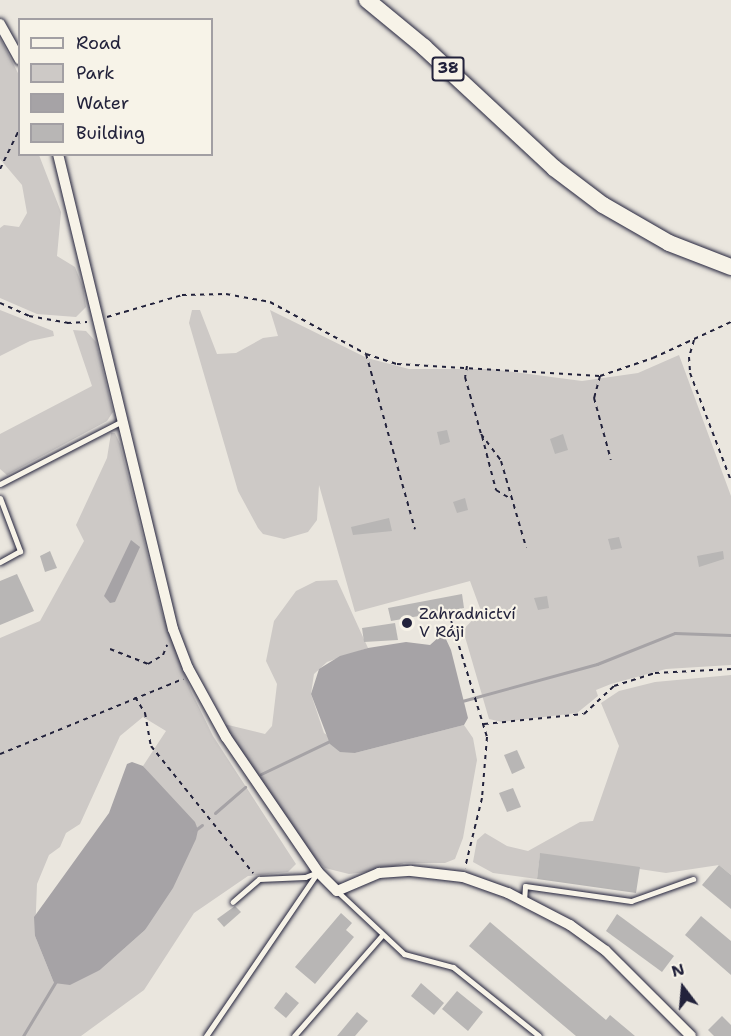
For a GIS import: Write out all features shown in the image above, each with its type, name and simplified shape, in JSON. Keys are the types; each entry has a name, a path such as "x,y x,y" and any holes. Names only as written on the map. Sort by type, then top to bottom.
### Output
{"main road":[{"name":"38","path":"367,0 424,47 554,168 603,205 669,243 731,267"}],"street":[{"path":"0,24 18,56"},
{"path":"58,156 173,629 193,675 226,737 318,872 337,891 379,873 411,871 463,877 524,901 570,925 606,951 685,1034"}],"lane":[{"path":"0,484 122,422"},
{"path":"0,498 20,544 18,554 0,562"},
{"path":"233,902 258,880 305,877 318,872"},
{"path":"208,1035 318,872"},
{"path":"524,901 525,886 631,901 693,879"},
{"path":"337,891 404,954 453,967 539,1036"},
{"path":"294,1036 382,935"}],"path":[{"path":"0,169 18,132"},
{"path":"0,303 46,320 67,323 97,320 197,292 245,296 291,312 366,354 397,364 467,366 600,376 694,340 711,328 731,322"},
{"path":"694,340 689,357 690,373 731,481"},
{"path":"366,354 415,529"},
{"path":"467,366 465,377 496,490 511,500"},
{"path":"600,376 594,398 611,460"},
{"path":"481,434 496,450 526,547"},
{"path":"451,620 484,724 486,769 463,877"},
{"path":"110,649 148,664 155,662 163,656 173,629"},
{"path":"484,724 584,714 614,686 655,673 731,669"},
{"path":"0,754 193,675"},
{"path":"135,697 145,713 151,746 231,841 258,880"}],"green space":[{"path":"0,38 18,73 18,156 39,156 61,212 57,256 75,267 83,287 86,307 76,317 37,314 0,298 0,228 4,225 19,227 27,213 22,185 0,159"},
{"path":"0,310 53,331 54,336 30,341 0,356"},
{"path":"192,310 200,310 217,354 236,353 263,338 278,336 270,310 367,358 409,369 491,369 582,381 638,373 679,355 731,496 731,665 666,669 611,684 596,690 598,696 577,713 502,722 489,719 463,630 481,611 470,581 355,612 319,485 317,520 308,532 284,539 263,534 258,528 238,491 189,323"},
{"path":"73,330 86,331 96,342 113,412 107,421 7,475 0,469 0,434 92,386"},
{"path":"111,433 115,433 120,444 162,613 191,691 213,736 296,864 288,872 248,876 194,913 144,990 81,1036 0,1036 0,638 40,621 84,541 76,525 107,458","holes":["143,717 166,731 143,766 197,828 145,930 100,970 54,983 35,936 37,884 49,855 60,847 66,833 80,824 120,736"]},
{"path":"337,580 368,648 327,662 314,674 311,694 324,733 355,753 464,725 473,738 477,760 463,838 455,859 445,863 404,863 384,870 349,874 325,868 304,847 224,724 265,734 272,726 277,684 266,661 274,621 296,591 316,581"},
{"path":"731,675 731,875 719,865 666,873 540,854 537,879 493,873 473,862 477,840 485,833 507,846 528,851 580,822 593,821 619,746 601,703 619,691 655,682"}],"water":[{"path":"131,540 140,547 115,602 110,603 104,596"},
{"path":"440,636 445,637 451,650 468,718 464,725 355,753 340,752 330,744 311,694 319,669 340,656 368,648 406,642 430,645"},
{"path":"132,762 143,766 195,822 198,830 196,839 173,888 145,930 100,970 70,985 54,983 35,936 34,917 109,813 127,764"}],"building":[{"path":"447,430 450,442 440,445 437,432"},
{"path":"563,434 568,450 555,454 550,439"},
{"path":"465,498 468,510 457,513 453,502"},
{"path":"389,518 392,531 353,535 351,527"},
{"path":"619,537 622,548 611,550 608,539"},
{"path":"50,551 57,568 45,572 40,556"},
{"path":"723,551 724,559 699,567 697,556"},
{"path":"17,574 34,611 0,625 0,581"},
{"path":"462,594 464,608 391,621 388,608"},
{"path":"547,596 549,608 538,610 534,598"},
{"path":"395,623 398,640 364,642 362,628"},
{"path":"517,750 525,768 512,774 504,755"},
{"path":"513,788 521,807 507,812 499,793"},
{"path":"540,853 640,867 636,893 537,879"},
{"path":"719,865 731,875 731,909 702,885"},
{"path":"235,906 241,912 224,927 217,919"},
{"path":"341,913 352,923 346,930 354,937 315,984 295,967"},
{"path":"617,914 674,956 662,972 606,931"},
{"path":"701,916 731,941 731,975 685,935"},
{"path":"490,922 606,1020 610,1015 635,1036 576,1036 469,946"},
{"path":"421,983 444,1003 434,1015 411,996"},
{"path":"457,991 483,1012 468,1031 442,1009"},
{"path":"286,992 299,1003 286,1018 274,1008"},
{"path":"357,1012 368,1021 355,1036 337,1036"},
{"path":"722,1016 731,1025 731,1036 714,1036 708,1030"}],"waterway":[{"path":"462,701 597,664 675,633 731,635"},
{"path":"261,774 330,741"},
{"path":"215,813 245,787"},
{"path":"194,831 202,825"},
{"path":"23,1036 56,981"}],"place":[{"name":"Zahradnictví V Ráji","path":"407,623"}]}
